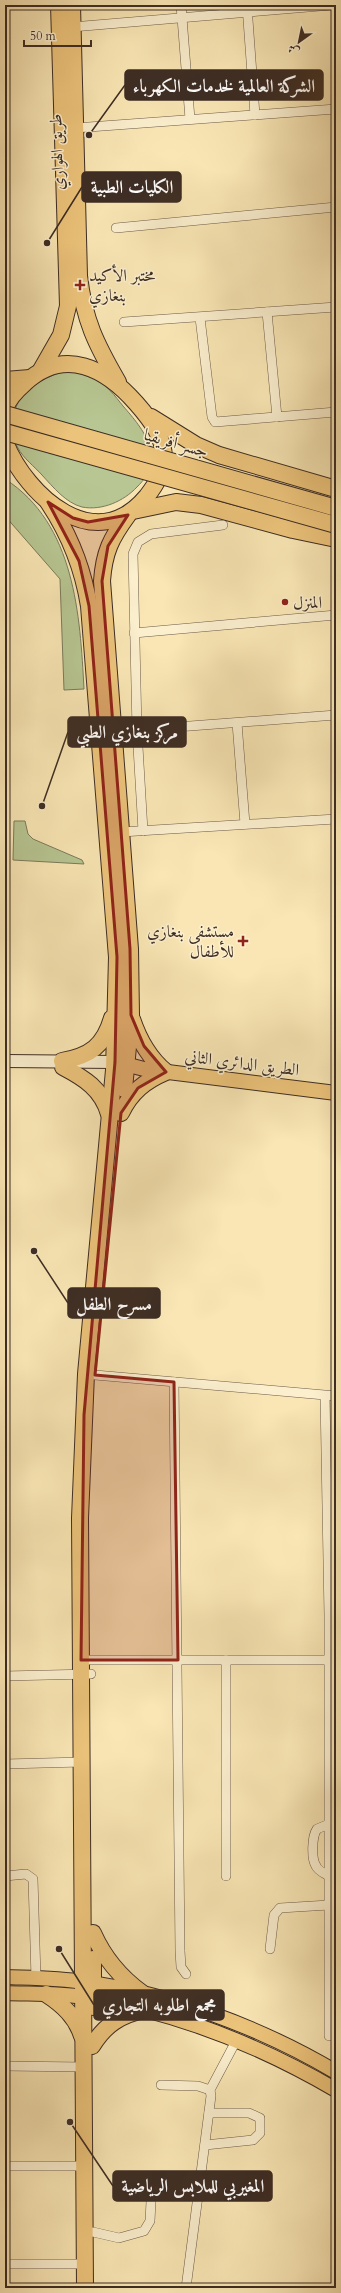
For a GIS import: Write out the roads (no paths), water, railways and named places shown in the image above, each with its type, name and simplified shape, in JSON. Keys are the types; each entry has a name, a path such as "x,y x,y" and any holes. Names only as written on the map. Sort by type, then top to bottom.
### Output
{"highway":[{"name":"طريق الهواري","path":"35,374 61,335 68,306 59,5"},
{"name":"طريق الهواري","path":"72,5 79,276 82,300 94,339 120,385"},
{"path":"5,380 35,374 56,365 88,366 120,385 146,414 158,431 162,444 164,462 157,482 147,496 130,513 108,546 103,561 102,581 130,949 131,1016 120,1066"},
{"path":"5,409 15,392 35,374"},
{"name":"جسر أفريقيا","path":"5,414 336,508"},
{"path":"146,414 196,445 219,455 336,489"},
{"name":"جسر أفريقيا","path":"5,432 336,525"},
{"path":"5,442 17,465 48,502 61,522 79,561 90,606 116,928 120,1066 95,1375 82,1762 94,2288"},
{"path":"5,468 35,487"},
{"path":"48,502 73,518 88,522 110,520 130,513 176,502 201,505 336,539"},
{"path":"63,1064 80,1057 97,1046 108,1029 117,999"},
{"path":"88,1990 92,1933 86,1667 80,1518 84,1415 116,1116 138,1088 166,1072 157,1064 144,1046 131,1016"},
{"path":"63,1064 90,1083 100,1093 106,1105 116,1116"},
{"path":"92,1933 103,1954 118,1973 142,1993"},
{"path":"46,1994 66,2009 74,2018 88,2043 84,2067 85,2288"},
{"path":"88,2043 119,2018 144,2010"}],"main road":[{"path":"5,1061 120,1066"},
{"path":"5,1068 63,1064"},
{"name":"الطريق الدائري الثاني","path":"120,1066 336,1093"},
{"path":"5,1977 36,1978 88,1990 236,2041 280,2060 336,2090"},
{"path":"5,1992 46,1994 88,1990 142,1993 245,2028 281,2043 336,2072"}],"street":[{"path":"180,5 190,120"},
{"path":"72,27 181,17 247,8 332,5"},
{"path":"247,8 255,115"},
{"path":"75,128 336,109"},
{"path":"116,228 336,207"},
{"path":"124,322 200,318 336,307"},
{"path":"267,312 277,417"},
{"path":"200,318 212,417 215,422 336,412"},
{"path":"143,831 137,730 133,554 138,542 151,534 223,525"},
{"path":"134,632 336,615"},
{"path":"137,730 336,715"},
{"path":"237,723 245,824"},
{"path":"121,832 336,819"},
{"path":"95,1375 336,1396"},
{"path":"174,1382 180,1951 181,1967 186,1974"},
{"path":"325,1396 332,1660 333,1825 332,1874 329,1905 333,1939 333,1998 329,2036"},
{"path":"5,1676 86,1667 178,1660 332,1660"},
{"path":"226,1660 226,1876"},
{"path":"5,1764 82,1762"},
{"path":"332,1874 316,1867 313,1850 316,1831 333,1825"},
{"path":"5,1876 26,1874 33,1879 36,1978"},
{"path":"270,1949 274,1915 280,1908 329,1905"},
{"path":"186,2288 212,2093 210,2090 236,2041"},
{"path":"5,2066 84,2067"},
{"path":"161,2085 198,2086 210,2090"},
{"path":"205,2144 253,2140 260,2133 260,2118 254,2114 209,2113"},
{"path":"5,2166 85,2166"},
{"path":"93,2232 119,2238 144,2231 150,2221 152,2182 200,2181"},
{"path":"5,2264 85,2264"}],"place":[{"name":"الشركة العالمية لخدمات الكهرباء","path":"89,135"},
{"name":"الكليات الطبية","path":"47,243"},
{"name":"مختبر الأكيد بنغازي","path":"80,285"},
{"name":"المنزل","path":"285,602"},
{"name":"مركز بنغازي الطبي","path":"42,806"},
{"name":"مستشفى بنغازي للأطفال","path":"243,941"},
{"name":"مسرح الطفل","path":"34,1251"},
{"name":"مجمع اطلوبه التجاري","path":"59,1949"},
{"name":"المغيربي للملابس الرياضية","path":"70,2122"}]}
